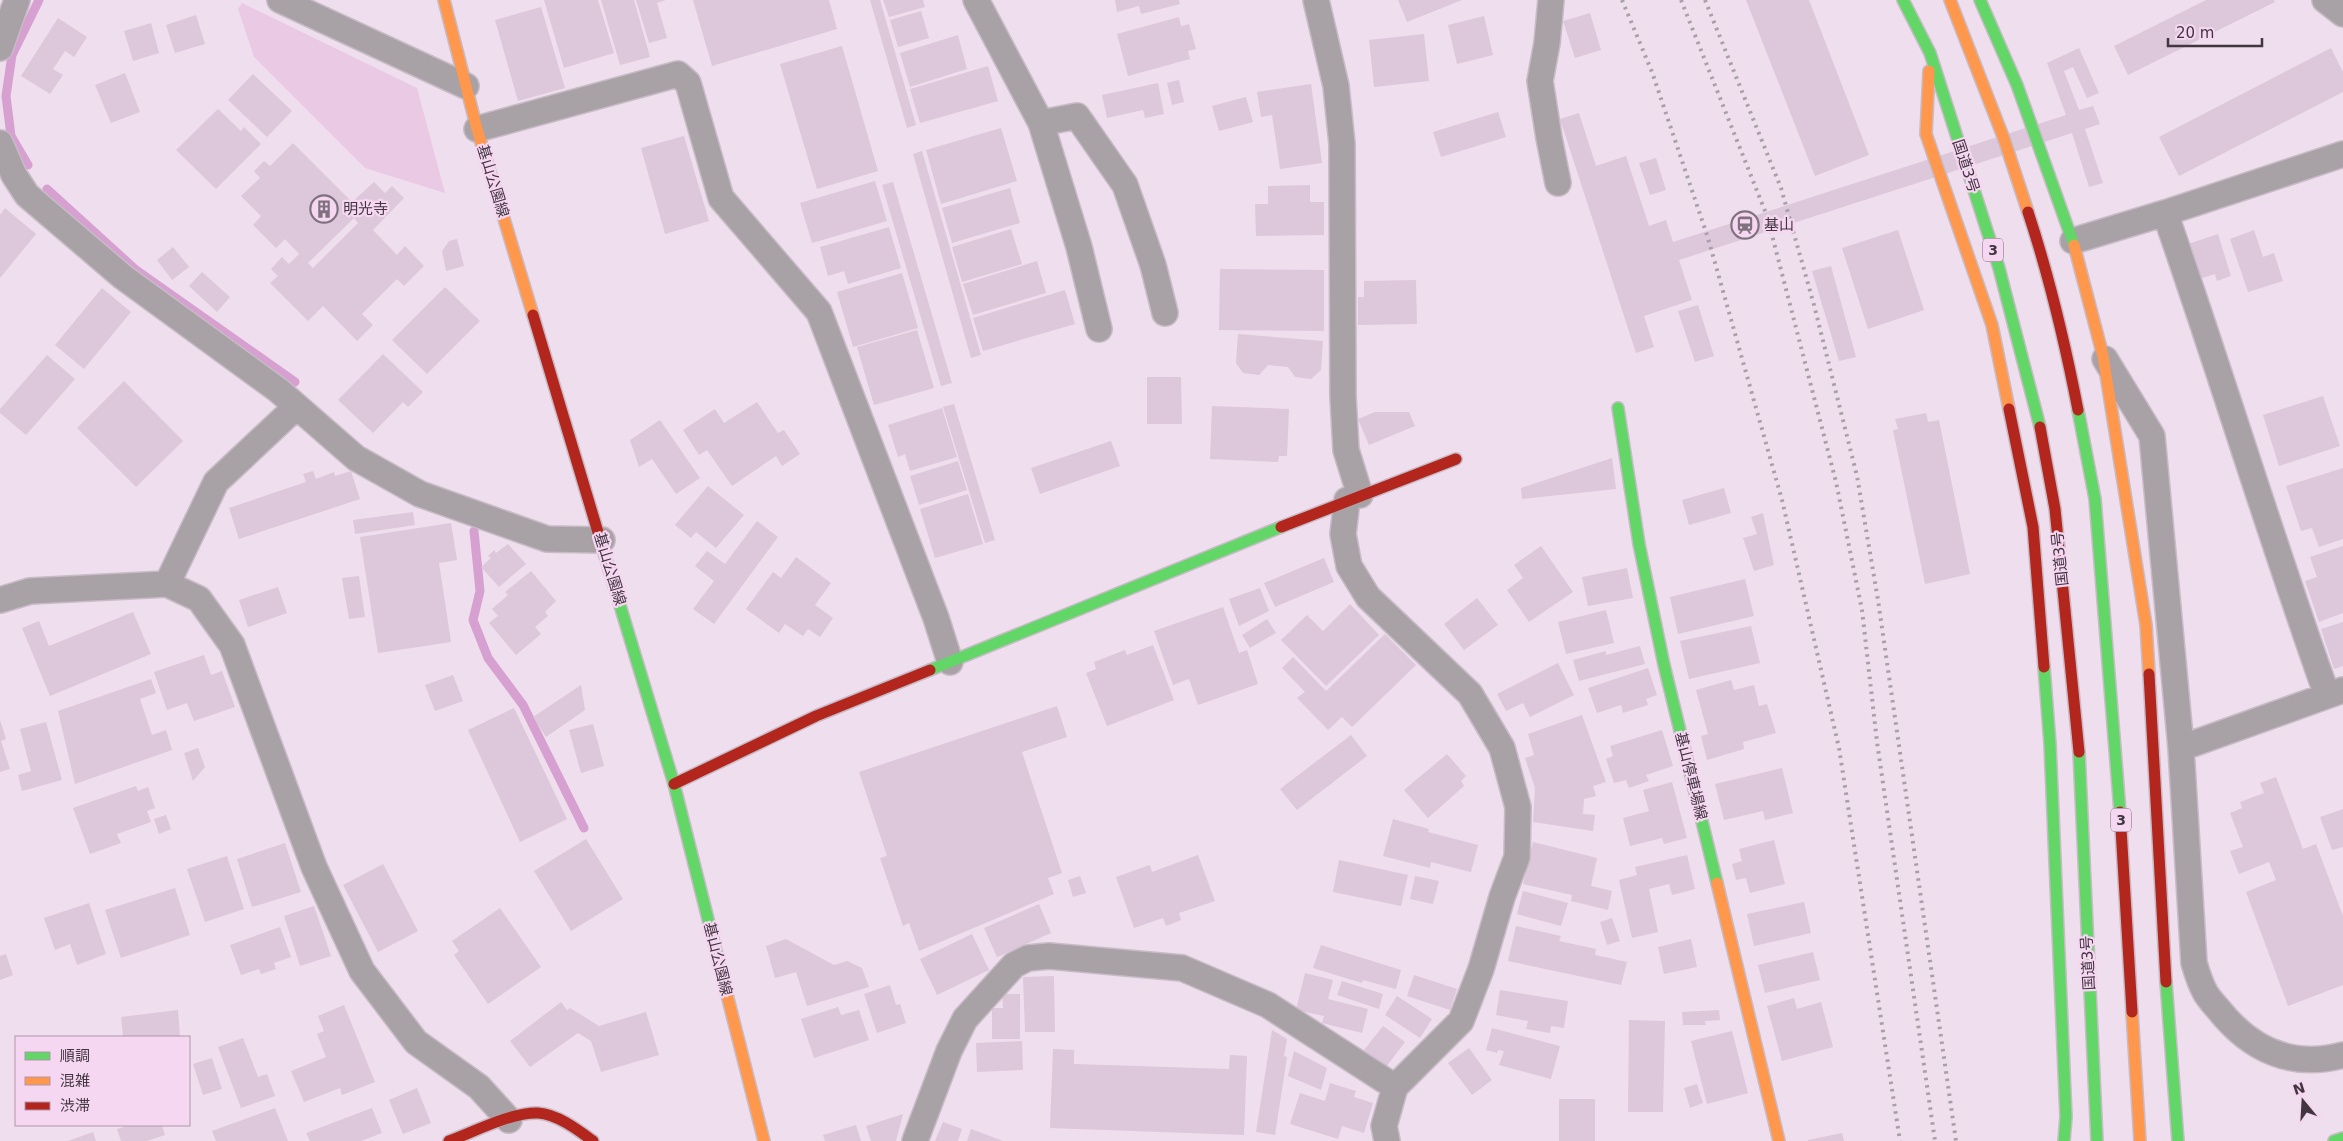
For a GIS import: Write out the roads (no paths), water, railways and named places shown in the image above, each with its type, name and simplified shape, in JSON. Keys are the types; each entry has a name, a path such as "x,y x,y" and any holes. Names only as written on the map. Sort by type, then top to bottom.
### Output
{"main road":[{"name":"基山公園線","path":"444,0 478,129 674,784 764,1141"},
{"name":"国道3号","path":"1903,0 1930,53 1999,268 2036,410 2055,509 2078,740 2097,1141"},
{"name":"3","path":"1950,0 2004,139 2039,246 2071,373 2095,499 2115,734 2140,1141"},
{"path":"1980,0 2017,84 2073,241 2103,356 2146,625 2169,1025 2178,1141"},
{"path":"1930,53 1926,134 1992,325 2033,527 2050,744 2066,1117 2064,1141"},
{"name":"基山停車場線","path":"1618,408 1639,544 1664,666 1778,1141"},
{"path":"674,784 816,716 1354,497 1456,459"},
{"path":"449,1141 509,1120 539,1113 576,1127 593,1141"},
{"path":"2334,1141 2343,1138"}],"street":[{"path":"0,48 18,0"},
{"path":"280,0 466,86"},
{"path":"976,0 1041,122 1079,247 1100,329"},
{"path":"1316,0 1336,86 1342,144 1344,415 1346,450 1354,497 1343,534 1350,566 1368,597 1470,694 1502,748 1518,808 1517,856 1502,897 1481,968 1461,1021 1395,1087 1384,1126 1387,1141"},
{"path":"1551,0 1547,43 1540,81 1558,183"},
{"path":"2326,0 2343,14"},
{"path":"478,129 678,74 688,83 721,198 819,312 912,555 950,662"},
{"path":"1041,122 1077,116 1124,185 1153,265 1165,313"},
{"path":"0,143 7,177 27,195 123,277 278,390 356,458 420,494 547,539 602,540"},
{"path":"2073,241 2165,213 2343,154"},
{"path":"2165,213 2282,568 2335,692 2181,748"},
{"path":"2103,356 2152,436 2181,748 2194,963 2205,993 2231,1025 2259,1047 2288,1058 2324,1060 2343,1055"},
{"path":"167,584 216,482 296,407"},
{"path":"0,600 30,591 167,584 199,599 232,645 314,867 362,971 416,1042 479,1087 509,1120"},
{"path":"915,1141 949,1051 965,1019 1014,965 1028,958 1050,956 1182,968 1268,1005 1395,1087"}],"waterway":[{"path":"28,165 11,136 6,96 12,55 39,0"},
{"path":"47,189 136,270 295,382"},
{"path":"474,531 480,591 473,620 488,658 523,705 584,828"}],"railway":[{"path":"1622,0 1652,72 1708,238 1782,500 1839,748 1900,1141"},
{"path":"1681,0 1767,216 1836,482 1862,610 1877,742 1935,1141"},
{"path":"1705,0 1781,188 1814,305 1857,476 1878,600 1956,1141"}],"place":[{"name":"明光寺","path":"324,209"},
{"name":"基山","path":"1745,225"}]}
